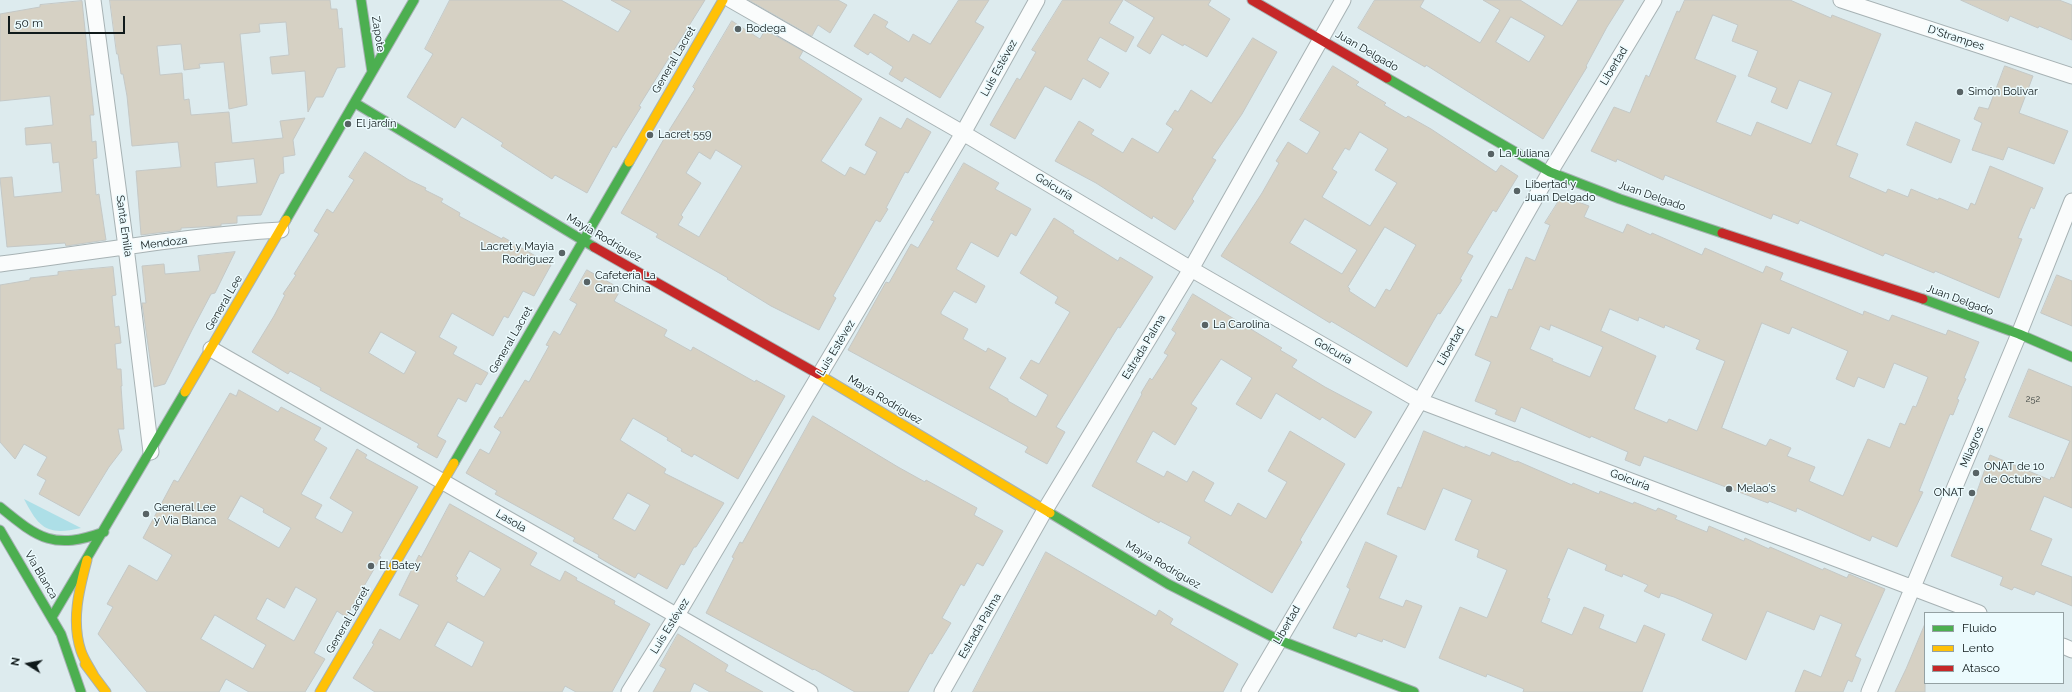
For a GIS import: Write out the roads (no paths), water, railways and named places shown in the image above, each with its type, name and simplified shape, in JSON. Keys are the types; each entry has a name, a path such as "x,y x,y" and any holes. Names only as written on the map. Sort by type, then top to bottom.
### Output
{"main road":[{"name":"Zapote","path":"360,0 372,72"},
{"name":"General Lee","path":"52,617 151,452 414,0"},
{"name":"General Lacret","path":"320,692 723,0"},
{"name":"Juan Delgado","path":"1252,0 1550,172 1620,199 1928,301 2019,334 2072,356"},
{"name":"Mayía Rodríguez","path":"355,103 582,240 819,375 1168,584 1278,640 1414,692"},
{"path":"0,506 47,540 56,542 76,542 104,532"},
{"name":"Vía Blanca","path":"0,530 61,634 82,692"},
{"path":"87,560 77,598 76,623 81,652 94,676"},
{"name":"Vía Blanca","path":"61,634 106,692"}],"street":[{"name":"Santa Emilia","path":"93,0 126,247 151,452"},
{"name":"Goicuría","path":"731,0 963,133 1191,269 1420,401 1914,587 1976,612"},
{"name":"Luis Estévez","path":"629,692 677,615 963,133 1037,0"},
{"name":"Estrada Palma","path":"942,692 1045,510 1191,269 1320,38 1343,0"},
{"name":"Libertad","path":"1249,692 1278,640 1420,401 1550,172 1654,0"},
{"name":"D'Strampes","path":"1841,0 2072,76"},
{"name":"Milagros","path":"1870,692 2019,334 2072,201"},
{"name":"Mendoza","path":"0,264 126,247 281,230"},
{"name":"Lasola","path":"211,349 810,692"}],"place":[{"name":"Bodega","path":"738,29"},
{"name":"Simón Bolivar","path":"1960,92"},
{"name":"El jardín","path":"348,124"},
{"name":"Lacret 559","path":"650,135"},
{"name":"La Juliana","path":"1491,154"},
{"name":"Libertad y Juan Delgado","path":"1517,191"},
{"name":"Lacret y Mayia Rodriguez","path":"562,253"},
{"name":"Cafetería La Gran China","path":"587,282"},
{"name":"La Carolina","path":"1205,325"},
{"name":"ONAT de 10 de Octubre","path":"1976,473"},
{"name":"Melao's","path":"1729,489"},
{"name":"ONAT","path":"1972,493"},
{"name":"General Lee y Via Blanca","path":"146,514"},
{"name":"El Batey","path":"371,566"}]}
